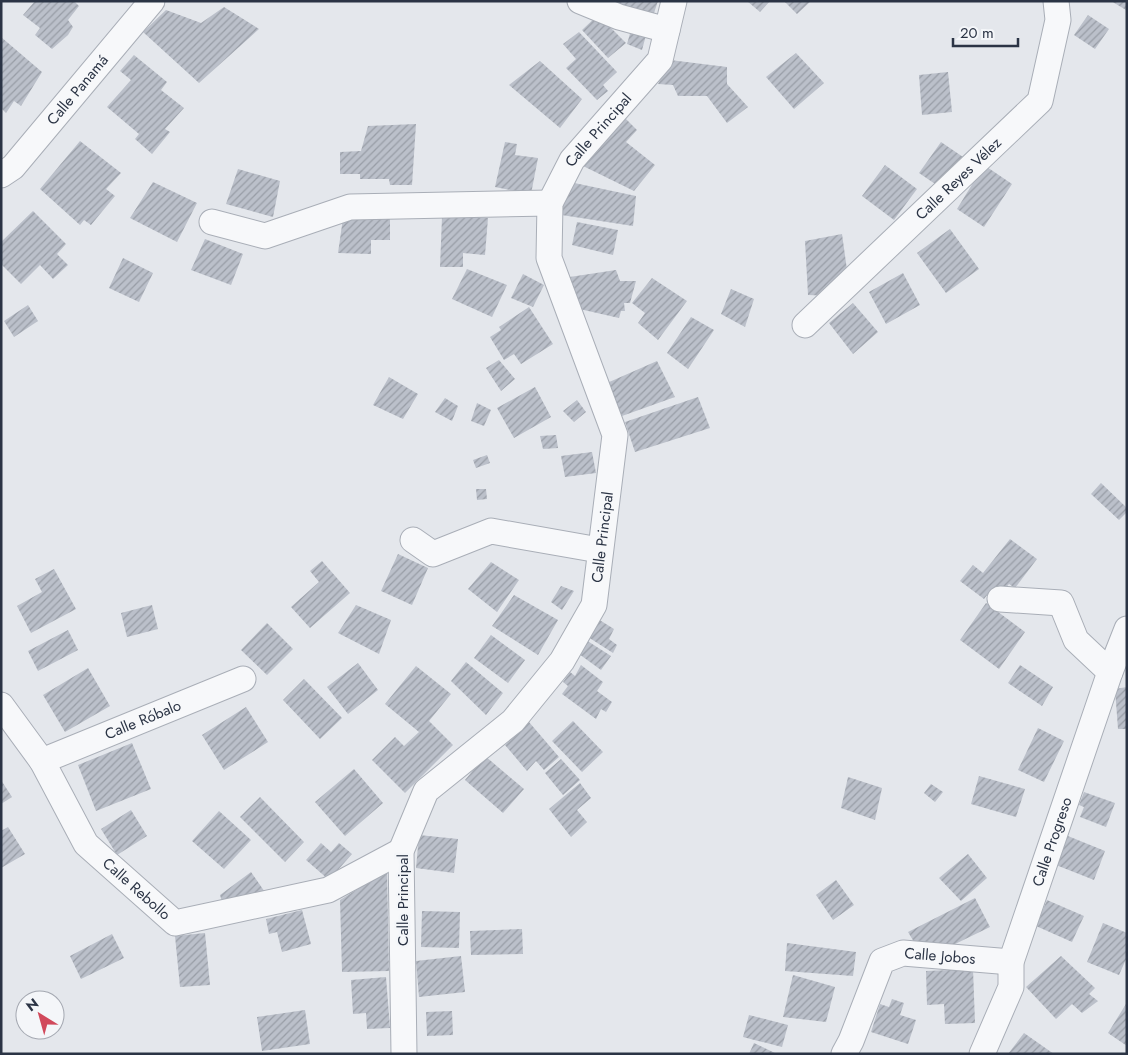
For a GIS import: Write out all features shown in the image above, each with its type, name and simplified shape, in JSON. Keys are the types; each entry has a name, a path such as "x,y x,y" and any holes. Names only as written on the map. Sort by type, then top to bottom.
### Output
{"street":[{"name":"Calle Panamá","path":"1,176 13,167 152,1"},
{"path":"580,1 619,17 667,30"},
{"name":"Calle Principal","path":"404,1054 401,851 426,791 513,721 562,661 594,605 599,550 615,435 549,258 550,203 572,160 660,60 674,1"},
{"name":"Calle Reyes Vélez","path":"805,325 1040,101 1058,20 1056,1"},
{"path":"212,222 265,236 350,208 550,203"},
{"path":"413,540 433,554 491,531 599,550"},
{"path":"1000,600 1061,603 1076,640 1110,672"},
{"name":"Calle Progreso","path":"982,1054 1011,987 1011,962 1110,672 1127,629"},
{"name":"Calle Róbalo","path":"42,761 243,679"},
{"name":"Calle Rebollo","path":"1,705 42,761 86,844 176,924 328,890 401,851"},
{"name":"Calle Jobos","path":"844,1054 851,1041 882,961 902,953 1011,962"}],"building":[{"path":"35,1 74,1 79,6 68,20 73,27 68,35 52,49 35,35 40,28 23,15"},
{"path":"611,1 658,1 653,16"},
{"path":"747,1 770,1 760,12"},
{"path":"784,1 811,1 797,14"},
{"path":"1111,1 1127,1 1127,9 1126,10"},
{"path":"224,7 259,29 199,83 143,32 166,10 201,23"},
{"path":"598,15 626,43 608,58 582,30"},
{"path":"1088,15 1109,29 1095,49 1074,35"},
{"path":"633,23 648,28 642,50 627,44"},
{"path":"579,32 617,72 603,85 608,91 597,100 566,68 576,59 563,44"},
{"path":"1,37 42,72 21,106 14,101 6,113 1,108"},
{"path":"796,53 824,83 794,109 766,77"},
{"path":"134,55 167,82 161,90 184,108 165,129 170,132 152,154 135,139 139,134 107,107 131,80 120,71"},
{"path":"670,60 727,67 727,84 748,107 727,123 707,96 678,96 673,85 658,84"},
{"path":"540,61 582,99 560,128 509,85"},
{"path":"948,72 952,112 922,115 919,75"},
{"path":"623,116 637,130 626,142 655,165 634,191 579,164"},
{"path":"416,124 412,185 390,185 389,179 360,179 360,174 340,174 340,152 361,151 368,126"},
{"path":"80,141 121,173 106,189 115,196 91,225 84,220 80,225 40,189"},
{"path":"505,142 517,144 515,155 538,158 531,194 495,187"},
{"path":"941,142 966,159 944,190 919,173"},
{"path":"885,165 917,189 894,220 862,196"},
{"path":"984,165 1012,184 984,227 957,209"},
{"path":"238,169 280,181 273,217 226,204"},
{"path":"565,181 636,196 633,226 555,214"},
{"path":"153,182 197,203 177,242 130,218"},
{"path":"33,211 66,244 57,254 68,265 53,279 40,265 21,284 1,264 1,242"},
{"path":"390,215 390,240 371,240 371,254 338,253 343,218"},
{"path":"442,217 488,218 485,255 463,253 463,267 440,267"},
{"path":"577,222 618,230 613,255 572,245"},
{"path":"950,229 979,269 946,293 917,253"},
{"path":"842,234 848,277 833,296 808,295 805,241"},
{"path":"205,239 243,254 231,285 191,270"},
{"path":"123,258 153,273 139,302 109,288"},
{"path":"467,269 507,285 492,317 452,299"},
{"path":"616,270 620,281 636,281 630,303 624,303 625,311 621,311 619,318 575,308 563,278"},
{"path":"903,273 920,305 886,324 869,292"},
{"path":"523,274 544,285 533,307 511,298"},
{"path":"652,278 687,301 658,340 638,323 645,313 632,303"},
{"path":"731,289 754,299 745,327 721,314"},
{"path":"853,303 878,332 853,354 829,323"},
{"path":"28,305 38,321 14,337 4,321"},
{"path":"529,307 553,344 521,364 514,354 504,360 490,337 501,330 499,327"},
{"path":"691,317 714,330 688,369 667,353"},
{"path":"499,360 515,379 501,391 486,368"},
{"path":"657,361 675,397 622,416 607,383"},
{"path":"389,377 418,394 403,419 373,405"},
{"path":"535,387 551,417 514,438 497,408"},
{"path":"698,397 710,428 635,452 625,422"},
{"path":"445,398 458,406 452,421 435,412"},
{"path":"577,400 586,412 574,422 563,411"},
{"path":"477,403 491,410 484,426 471,421"},
{"path":"556,435 558,448 543,449 540,436"},
{"path":"592,452 596,473 565,477 561,456"},
{"path":"487,455 490,463 476,468 473,460"},
{"path":"1101,483 1127,508 1127,512 1119,520 1091,494"},
{"path":"476,489 486,489 487,499 477,500"},
{"path":"1010,539 1037,559 1015,588 1009,584 996,600 988,594 984,599 960,581 973,565 983,573"},
{"path":"398,554 428,568 412,605 381,591"},
{"path":"322,561 350,593 310,628 291,607 319,582 310,571"},
{"path":"491,562 519,580 497,612 468,589"},
{"path":"54,569 76,609 31,633 17,606 42,592 35,579"},
{"path":"561,586 574,591 562,610 551,602"},
{"path":"514,595 558,620 538,655 492,626"},
{"path":"986,603 1025,632 999,669 960,640"},
{"path":"152,605 158,629 127,637 121,613"},
{"path":"356,605 391,620 379,654 338,633"},
{"path":"598,619 614,629 609,639 617,645 613,653 588,637"},
{"path":"267,623 293,649 267,675 241,650"},
{"path":"68,630 78,650 38,671 28,651"},
{"path":"491,635 525,660 508,683 474,658"},
{"path":"586,640 611,656 601,670 579,654"},
{"path":"466,662 503,693 486,715 451,681"},
{"path":"358,663 378,690 348,714 327,687"},
{"path":"581,665 603,682 597,691 612,702 606,712 601,709 596,719 562,694 568,686 563,682 570,672 575,676"},
{"path":"1020,665 1053,687 1042,706 1008,683"},
{"path":"416,666 451,694 429,721 453,745 405,793 372,760 395,737 404,746 419,732 385,704"},
{"path":"88,668 110,706 65,732 43,695"},
{"path":"304,679 342,718 320,739 283,700"},
{"path":"1127,687 1127,729 1118,729 1115,689"},
{"path":"246,707 268,742 224,770 202,735"},
{"path":"573,721 603,752 582,772 552,741"},
{"path":"529,722 559,757 544,770 536,761 527,771 505,745"},
{"path":"1038,728 1064,741 1044,782 1018,770"},
{"path":"132,743 151,789 96,811 78,765"},
{"path":"485,756 524,789 503,813 465,780"},
{"path":"561,759 580,780 563,795 545,773"},
{"path":"354,769 383,803 345,836 315,802"},
{"path":"979,776 1025,789 1016,817 971,804"},
{"path":"848,777 882,788 875,820 841,808"},
{"path":"1,780 12,797 1,804"},
{"path":"580,783 591,798 577,810 587,822 571,837 549,809"},
{"path":"931,784 943,792 935,802 924,793"},
{"path":"1084,792 1115,803 1106,827 1080,817 1084,807 1079,805"},
{"path":"260,797 304,842 285,862 240,817"},
{"path":"131,810 147,836 117,855 101,829"},
{"path":"219,811 251,840 224,869 192,841"},
{"path":"8,827 25,854 1,868 1,831"},
{"path":"1063,834 1105,851 1094,880 1051,863"},
{"path":"419,835 458,839 454,873 416,868"},
{"path":"321,843 331,852 339,843 352,854 329,880 306,860"},
{"path":"968,854 987,878 961,901 939,878"},
{"path":"387,871 389,971 342,972 340,900"},
{"path":"251,872 269,898 224,908 220,895"},
{"path":"836,880 854,905 833,920 816,895"},
{"path":"975,898 990,927 949,947 914,942 908,932"},
{"path":"1047,900 1084,916 1072,942 1036,926"},
{"path":"302,910 311,944 282,952 277,932 269,934 266,919"},
{"path":"422,911 460,912 459,948 421,947"},
{"path":"1103,923 1127,933 1127,957 1119,975 1087,962"},
{"path":"522,929 523,954 471,955 470,931"},
{"path":"205,933 210,985 180,987 175,936"},
{"path":"112,934 124,958 81,979 70,956"},
{"path":"787,943 856,952 853,976 785,971"},
{"path":"461,956 465,992 419,997 416,961"},
{"path":"1061,956 1095,988 1089,994 1098,1001 1082,1013 1072,1004 1056,1019 1026,987"},
{"path":"973,969 975,1023 945,1024 944,1004 927,1005 926,971"},
{"path":"793,975 835,987 826,1022 783,1017"},
{"path":"386,977 390,1028 367,1029 366,1013 353,1014 351,980"},
{"path":"892,999 904,1003 900,1015 916,1020 908,1044 871,1032 880,1004 889,1007"},
{"path":"1127,1005 1127,1046 1108,1033"},
{"path":"305,1010 310,1044 262,1051 257,1017"},
{"path":"452,1011 453,1035 427,1036 426,1012"},
{"path":"749,1015 788,1025 782,1047 743,1037"},
{"path":"1024,1033 1054,1054 1008,1054"},
{"path":"754,1043 777,1054 749,1054"}]}
